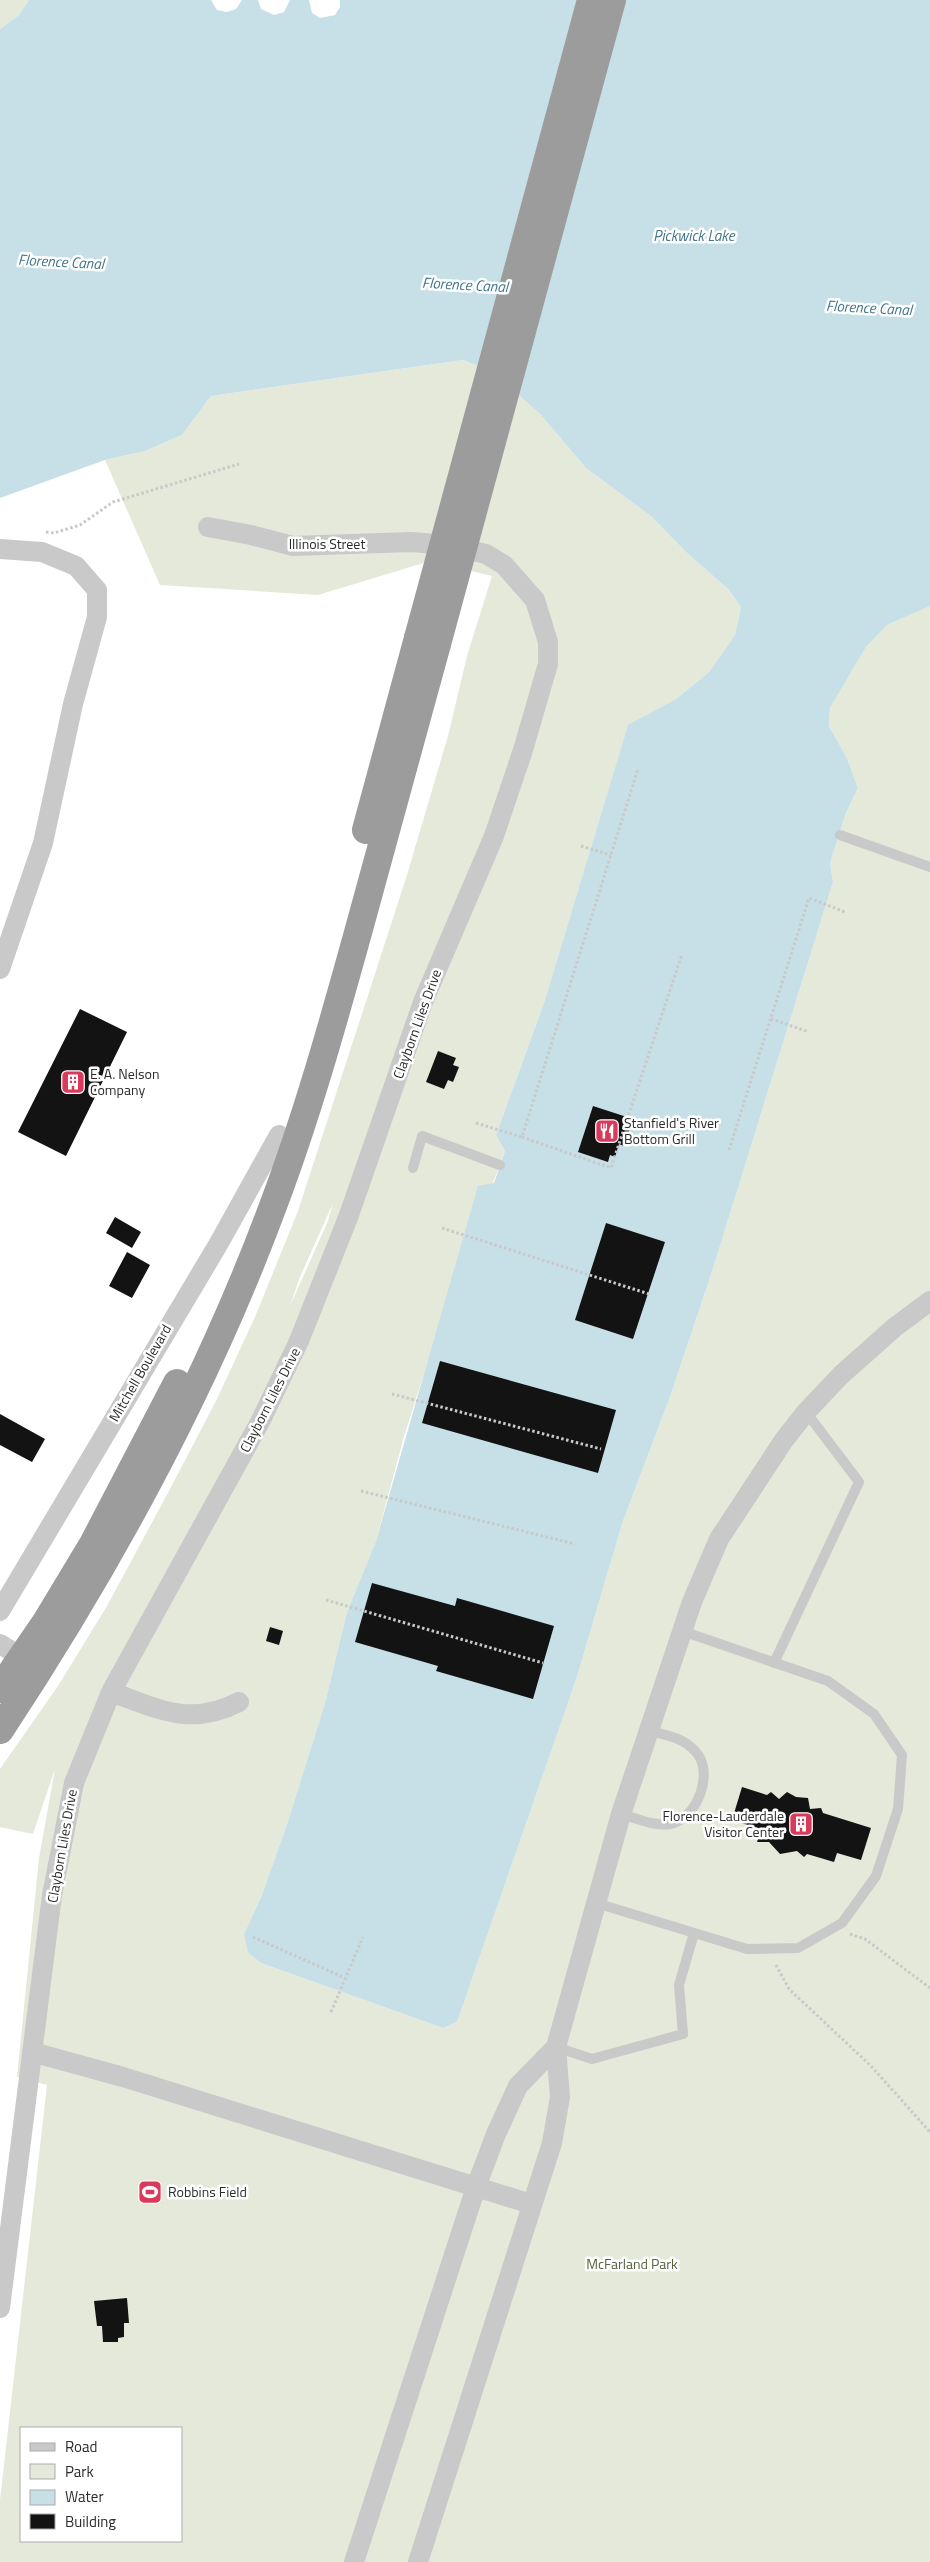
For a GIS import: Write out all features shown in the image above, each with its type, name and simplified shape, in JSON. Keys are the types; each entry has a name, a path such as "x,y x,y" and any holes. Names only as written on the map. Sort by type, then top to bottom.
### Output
{"highway":[{"path":"0,1730 86,1594 132,1515 164,1454 209,1359 257,1247 318,1078 591,0"},
{"path":"0,1689 10,1651 46,1622 93,1544 167,1405 209,1314 279,1136 307,1050 428,641 612,0"}],"street":[{"name":"Illinois Street","path":"208,527 293,546 411,542 448,545"},
{"name":"Clayborn Liles Drive","path":"0,2308 52,1895 68,1805 90,1740 111,1692 260,1422 299,1341 361,1181 423,1002 494,836 543,685 548,664 548,642 535,600 504,565 486,554 448,545"},
{"path":"0,549 42,552 76,566 97,590 97,617 73,704 43,843 2,965"},
{"name":"Mitchell Boulevard","path":"0,1611 219,1243 279,1136"},
{"path":"418,2562 552,2143 560,2097 556,2047 621,1814 682,1631 719,1540 784,1440 806,1412 840,1375 895,1327 930,1301"},
{"path":"111,1692 175,1715 219,1712 239,1702"},
{"path":"354,2562 476,2187 496,2134 518,2086 556,2047"},
{"path":"32,2052 123,2077 531,2204"}],"lane":[{"path":"840,835 930,867"},
{"path":"413,1168 422,1136 500,1165"},
{"path":"774,1663 859,1482 806,1412"},
{"path":"596,1903 747,1949 798,1948 842,1923 876,1876 898,1809 902,1755 874,1714 828,1681 682,1631"},
{"path":"621,1814 671,1824 690,1814 702,1792 704,1774 697,1752 680,1738 650,1731"},
{"path":"556,2047 592,2059 683,2034 679,1986 694,1933"}],"path":[{"path":"36,531 54,533 80,525 113,502 239,464"},
{"path":"522,1137 638,769"},
{"path":"581,846 611,855"},
{"path":"729,1150 808,898 845,912"},
{"path":"476,1123 611,1168 682,954"},
{"path":"771,1018 809,1032"},
{"path":"442,1228 649,1294"},
{"path":"392,1394 601,1449"},
{"path":"361,1492 575,1544"},
{"path":"326,1600 543,1663"},
{"path":"844,1932 865,1939 930,1988"},
{"path":"252,1937 345,1978"},
{"path":"331,2012 363,1937"},
{"path":"776,1965 790,1990 870,2066 930,2132"}],"green space":[{"path":"0,0 29,0 19,15 0,29"},
{"name":"McFarland Park","path":"463,360 493,372 540,414 586,468 652,517 686,552 728,589 741,607 735,635 709,672 676,699 628,726 544,1003 496,1135 505,1151 437,1332 403,1440 376,1541 347,1612 325,1703 288,1821 262,1895 244,1934 261,1963 443,2028 457,2022 576,1680 623,1521 671,1394 710,1278 833,882 830,863 846,813 858,788 847,758 829,726 830,708 866,647 887,625 930,606 930,2562 0,2562 0,2500 47,2085 17,2077 39,1858 55,1769 33,1834 0,1827 0,1769 58,1686 107,1606 216,1401 255,1317 298,1211 407,875 448,736 467,656 492,576 430,561 318,595 160,585 105,460 145,451 182,435 211,396","holes":["333,1203 328,1221 290,1306 300,1277"]}],"water":[{"name":"Pickwick Lake","path":"29,0 930,0 930,606 887,625 866,647 830,708 829,726 847,758 858,788 846,813 830,863 833,882 710,1278 671,1394 623,1521 576,1680 457,2022 443,2028 261,1963 248,1952 244,1934 262,1895 288,1821 325,1703 347,1612 376,1541 478,1186 494,1183 505,1151 496,1135 544,1003 628,725 676,699 709,672 735,635 741,607 728,589 686,552 652,517 586,468 540,414 493,372 463,360 211,396 182,435 145,451 105,460 0,498 0,29 19,15"}],"pier":[{"path":"211,0 242,0 236,9 227,12 217,10"},
{"path":"258,0 290,0 284,12 274,15 261,9"},
{"path":"309,0 340,0 340,7 335,15 320,18 312,13"}],"building":[{"name":"E. A. Nelson Company","path":"80,1009 127,1032 66,1156 18,1132"},
{"path":"438,1051 456,1058 453,1065 459,1067 453,1082 448,1080 444,1089 426,1082"},
{"name":"Stanfield's River Bottom Grill","path":"593,1106 633,1119 624,1146 619,1144 615,1157 610,1155 608,1162 578,1152"},
{"path":"115,1217 141,1232 132,1248 106,1233"},
{"path":"606,1223 665,1242 633,1339 575,1320"},
{"path":"127,1252 150,1265 132,1298 109,1286"},
{"path":"440,1361 616,1410 598,1473 422,1423"},
{"path":"0,1414 45,1439 32,1462 0,1445"},
{"path":"372,1583 455,1606 457,1598 554,1626 533,1699 436,1671 438,1666 355,1642"},
{"path":"270,1627 283,1631 279,1645 266,1641"},
{"name":"Florence-Lauderdale Visitor Center","path":"742,1787 767,1795 771,1792 779,1799 787,1792 796,1797 808,1798 810,1809 821,1808 823,1813 871,1828 861,1860 837,1853 834,1862 807,1854 804,1857 797,1851 780,1854 769,1842 757,1842 761,1829 732,1820"},
{"path":"127,2298 129,2323 124,2323 124,2337 118,2338 118,2342 103,2342 102,2326 97,2326 94,2301"}],"place":[{"name":"E. A. Nelson Company","path":"73,1082"},
{"name":"Stanfield's River Bottom Grill","path":"607,1131"},
{"name":"Florence-Lauderdale Visitor Center","path":"801,1824"},
{"name":"Robbins Field","path":"150,2192"}],"water label":[{"name":"Florence Canal","path":"61,262"},
{"name":"Florence Canal","path":"465,285"},
{"name":"Florence Canal","path":"869,308"}]}
